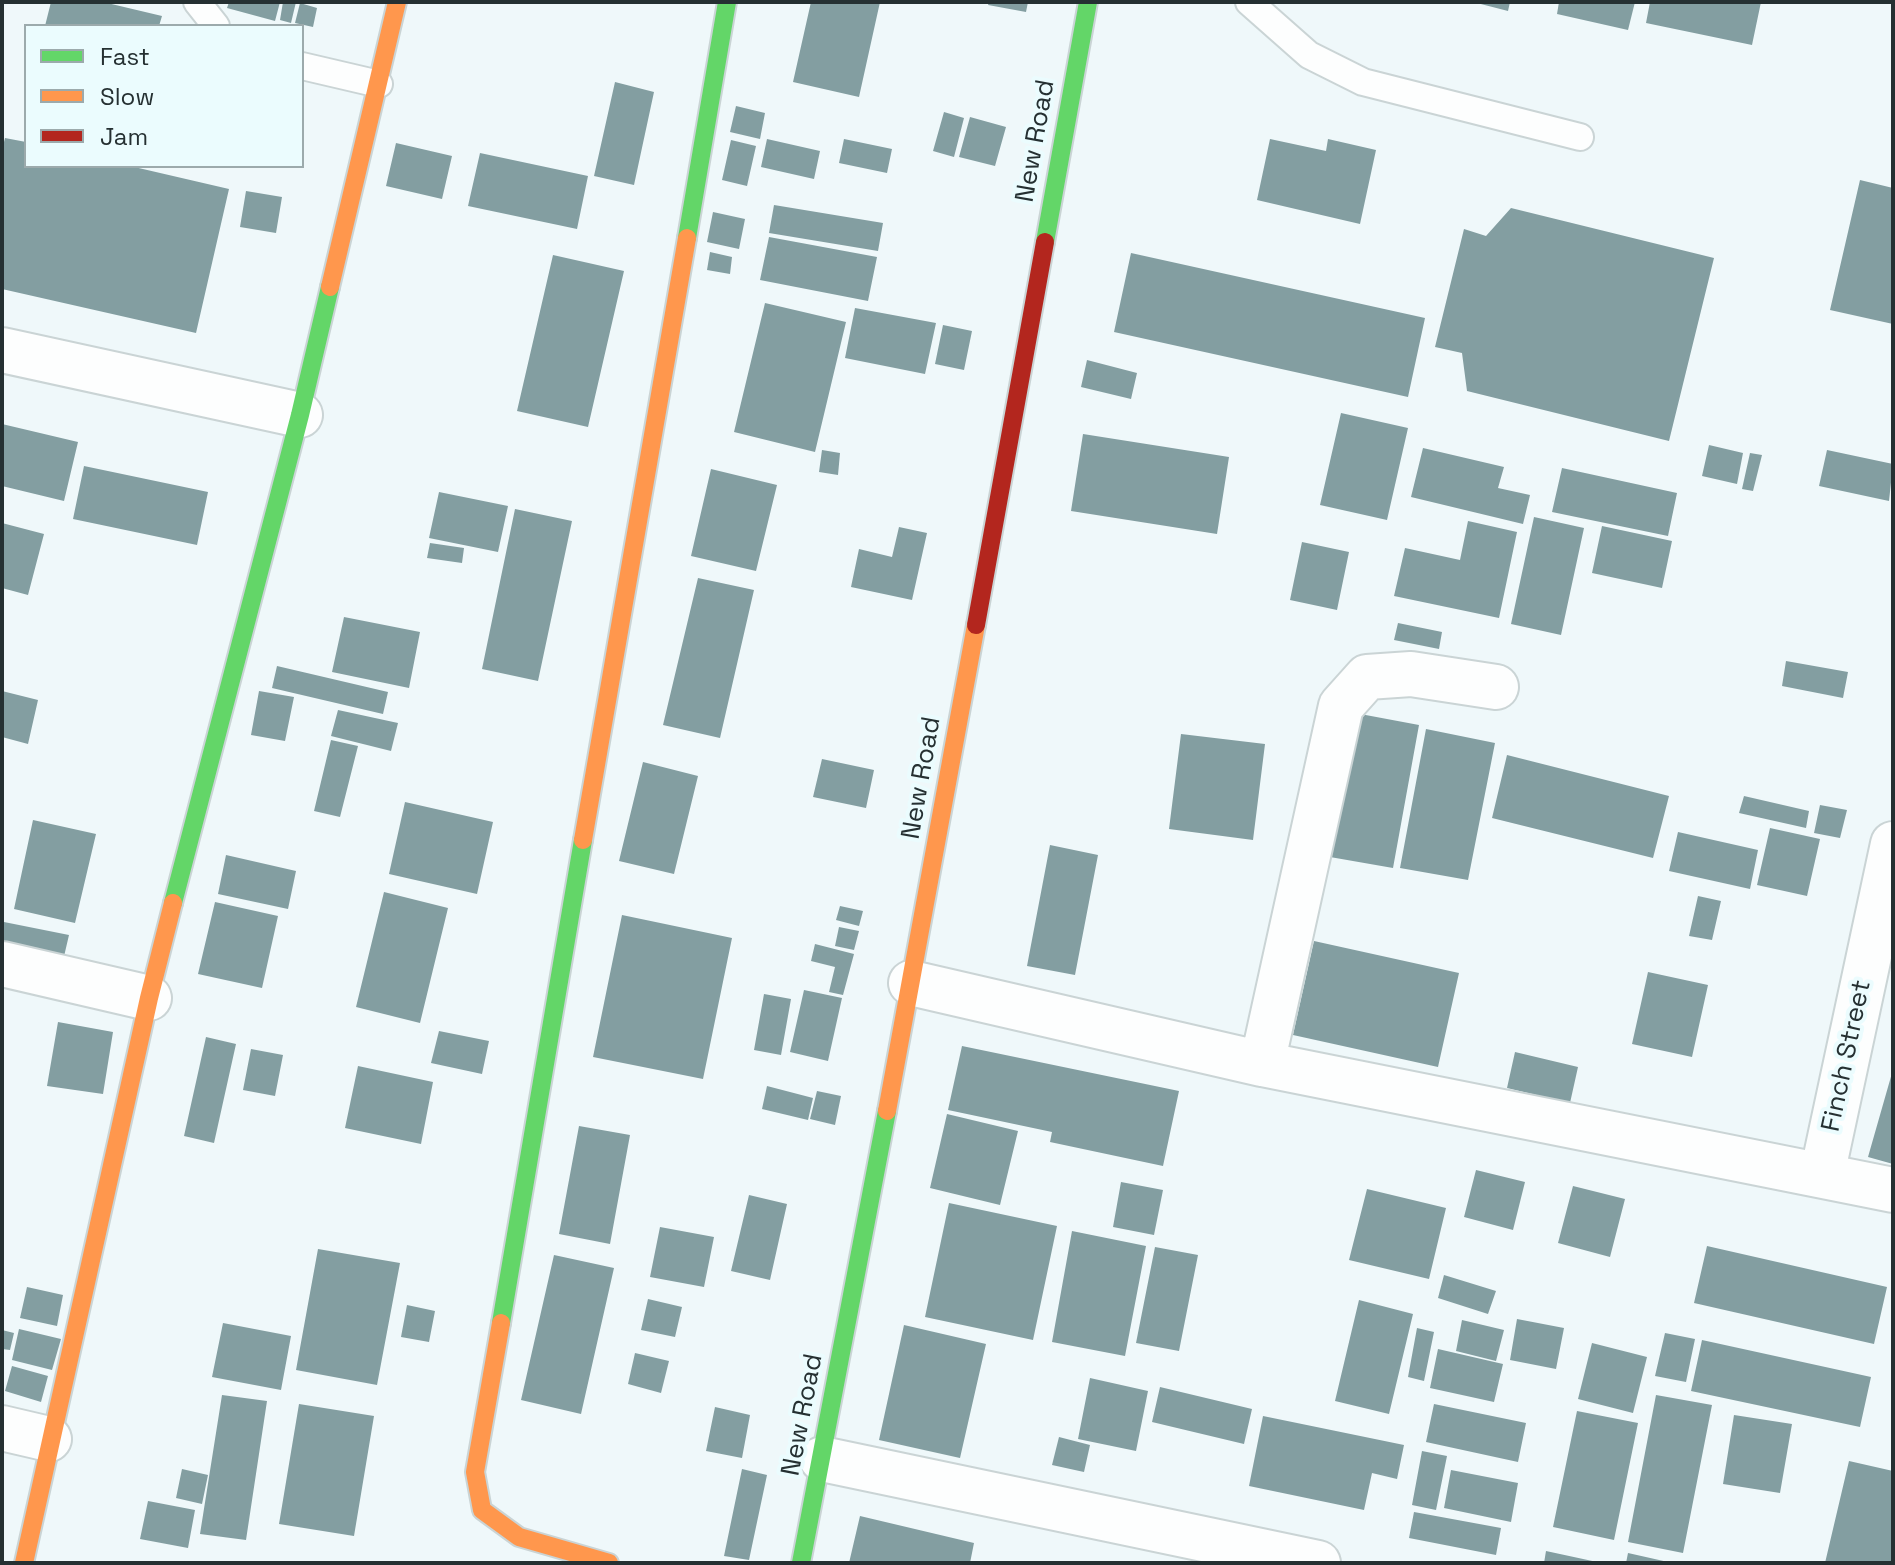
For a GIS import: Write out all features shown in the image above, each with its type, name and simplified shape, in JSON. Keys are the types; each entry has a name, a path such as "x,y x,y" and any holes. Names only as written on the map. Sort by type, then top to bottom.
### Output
{"street":[{"path":"24,1563 149,998 300,415 397,2"},
{"path":"609,1563 519,1537 482,1510 475,1472 727,2"},
{"name":"New Road","path":"801,1563 911,983 1088,2"},
{"path":"2,350 300,415"},
{"path":"1262,1064 1341,706 1367,677 1411,674 1496,687"},
{"name":"Finch Street","path":"1822,1175 1893,844"},
{"path":"2,964 149,998"},
{"path":"911,983 1262,1064 1893,1190"},
{"path":"2,1428 49,1439"},
{"path":"822,1459 1318,1563"}],"lane":[{"path":"197,2 214,24"},
{"path":"1249,2 1309,55 1363,82 1580,137"},
{"path":"304,66 379,84"}],"building":[{"path":"51,2 103,2 162,16 160,24 46,24"},
{"path":"229,2 280,2 275,21 227,8"},
{"path":"283,2 296,2 291,23 280,20"},
{"path":"811,2 880,2 859,97 793,82"},
{"path":"989,2 1028,2 1026,12 988,5"},
{"path":"1473,2 1510,2 1508,11"},
{"path":"1559,2 1635,2 1628,30 1557,14"},
{"path":"1650,2 1761,2 1752,45 1646,23"},
{"path":"300,3 317,8 313,27 295,23"},
{"path":"615,82 654,92 634,185 594,176"},
{"path":"736,106 765,113 760,139 730,132"},
{"path":"944,112 964,118 954,157 933,151"},
{"path":"970,117 1006,127 995,166 959,157"},
{"path":"5,138 24,142 24,168 139,168 229,189 196,333 2,289 2,150"},
{"path":"767,139 820,151 814,179 761,167"},
{"path":"844,139 892,149 887,173 839,163"},
{"path":"1270,139 1326,151 1328,139 1376,150 1360,224 1257,200"},
{"path":"731,140 756,146 747,186 722,180"},
{"path":"396,143 452,156 442,199 386,186"},
{"path":"480,153 588,176 577,229 468,206"},
{"path":"1860,180 1893,188 1893,324 1830,310"},
{"path":"246,191 282,197 276,233 240,227"},
{"path":"774,205 883,223 878,251 769,233"},
{"path":"1511,208 1714,258 1669,441 1467,391 1462,353 1435,347 1464,229 1486,236"},
{"path":"713,212 745,219 739,249 707,242"},
{"path":"769,237 877,257 868,301 760,280"},
{"path":"710,252 732,257 730,274 707,270"},
{"path":"1131,253 1425,318 1408,397 1114,332"},
{"path":"553,255 624,271 588,427 517,411"},
{"path":"765,303 846,322 815,452 734,432"},
{"path":"855,308 936,323 925,374 845,358"},
{"path":"943,325 972,331 964,370 935,364"},
{"path":"1087,360 1137,373 1131,399 1081,387"},
{"path":"1341,413 1408,428 1387,520 1320,505"},
{"path":"2,424 78,442 64,501 2,486"},
{"path":"1083,434 1229,457 1217,534 1071,511"},
{"path":"1709,445 1743,453 1737,484 1702,476"},
{"path":"1423,448 1504,467 1498,488 1530,495 1523,524 1411,497"},
{"path":"822,450 840,453 838,475 819,472"},
{"path":"1827,450 1893,464 1889,501 1819,486"},
{"path":"1750,453 1762,455 1753,491 1742,489"},
{"path":"84,466 208,492 197,545 73,519"},
{"path":"1562,468 1677,493 1668,536 1552,512"},
{"path":"711,469 777,485 756,571 691,556"},
{"path":"439,492 508,506 498,552 429,538"},
{"path":"515,509 572,521 538,681 482,669"},
{"path":"1534,517 1584,528 1561,635 1511,624"},
{"path":"1468,521 1517,532 1499,618 1394,596 1405,548 1460,560"},
{"path":"2,523 44,534 28,595 2,588"},
{"path":"1602,526 1672,541 1662,588 1592,573"},
{"path":"899,527 927,533 912,600 851,587 859,549 892,557"},
{"path":"1302,542 1349,552 1337,610 1290,600"},
{"path":"430,543 464,548 462,563 427,558"},
{"path":"698,578 754,590 720,738 663,725"},
{"path":"344,617 420,632 409,688 332,672"},
{"path":"1398,623 1442,632 1439,649 1394,640"},
{"path":"1786,661 1848,672 1843,698 1782,686"},
{"path":"277,666 388,692 383,714 272,688"},
{"path":"2,691 38,700 28,744 2,737"},
{"path":"259,691 294,697 285,741 251,735"},
{"path":"338,710 398,723 391,751 331,736"},
{"path":"1355,713 1419,725 1393,868 1330,857"},
{"path":"1426,729 1495,743 1468,880 1400,868"},
{"path":"1181,734 1265,744 1253,840 1169,829"},
{"path":"331,740 358,746 340,817 314,811"},
{"path":"1507,755 1669,796 1653,858 1492,818"},
{"path":"822,759 874,770 866,808 813,797"},
{"path":"643,762 698,776 674,874 619,861"},
{"path":"1744,796 1809,811 1806,828 1739,813"},
{"path":"405,802 493,822 477,894 389,874"},
{"path":"1820,805 1847,810 1840,838 1814,833"},
{"path":"33,820 96,834 75,923 14,909"},
{"path":"1770,828 1820,839 1807,896 1757,885"},
{"path":"1678,832 1758,850 1750,889 1669,871"},
{"path":"1050,845 1098,855 1075,975 1027,966"},
{"path":"226,855 296,871 288,909 218,894"},
{"path":"384,892 448,908 420,1023 356,1007"},
{"path":"1698,896 1721,901 1712,940 1689,936"},
{"path":"215,902 278,916 262,988 198,974"},
{"path":"840,906 863,911 859,926 836,920"},
{"path":"622,915 732,938 703,1079 593,1057"},
{"path":"4,922 69,935 62,965 2,952"},
{"path":"839,927 859,931 854,950 835,946"},
{"path":"1314,941 1459,973 1438,1067 1293,1035"},
{"path":"815,944 854,954 843,995 829,992 835,967 811,961"},
{"path":"1648,972 1708,985 1692,1057 1632,1044"},
{"path":"804,990 842,998 828,1061 790,1052"},
{"path":"764,994 791,999 781,1055 754,1050"},
{"path":"58,1022 113,1032 103,1094 47,1086"},
{"path":"439,1031 489,1041 482,1074 431,1063"},
{"path":"206,1037 236,1044 214,1143 184,1136"},
{"path":"962,1046 1179,1091 1163,1166 1050,1142 1052,1132 948,1110"},
{"path":"251,1049 283,1055 275,1096 243,1090"},
{"path":"1515,1052 1578,1067 1570,1103 1507,1088"},
{"path":"358,1066 433,1082 421,1144 345,1128"},
{"path":"1893,1074 1893,1164 1868,1157"},
{"path":"767,1086 813,1098 808,1120 762,1109"},
{"path":"817,1091 841,1096 835,1125 810,1119"},
{"path":"947,1114 1018,1131 1000,1205 930,1188"},
{"path":"579,1126 630,1135 610,1244 559,1234"},
{"path":"1476,1170 1525,1182 1513,1230 1464,1217"},
{"path":"1121,1182 1163,1190 1154,1235 1113,1227"},
{"path":"1573,1186 1625,1199 1610,1257 1558,1243"},
{"path":"1367,1189 1446,1208 1429,1279 1349,1260"},
{"path":"749,1195 787,1204 770,1280 731,1271"},
{"path":"949,1203 1057,1226 1033,1340 925,1317"},
{"path":"660,1227 714,1237 704,1287 650,1277"},
{"path":"1072,1231 1146,1246 1125,1356 1052,1342"},
{"path":"1707,1246 1887,1287 1874,1344 1694,1303"},
{"path":"1155,1247 1198,1255 1179,1351 1136,1343"},
{"path":"318,1249 400,1263 377,1385 296,1370"},
{"path":"554,1255 614,1268 581,1414 521,1400"},
{"path":"1444,1275 1496,1291 1488,1314 1438,1298"},
{"path":"27,1287 63,1295 57,1326 20,1318"},
{"path":"648,1299 682,1307 675,1337 641,1330"},
{"path":"1359,1300 1413,1314 1389,1414 1335,1401"},
{"path":"407,1305 435,1311 429,1342 401,1337"},
{"path":"1517,1319 1564,1328 1556,1369 1510,1360"},
{"path":"1462,1320 1504,1330 1496,1361 1456,1351"},
{"path":"223,1323 291,1336 281,1390 212,1377"},
{"path":"904,1325 986,1344 960,1458 879,1440"},
{"path":"1417,1328 1434,1332 1424,1381 1408,1377"},
{"path":"19,1329 61,1339 52,1370 12,1360"},
{"path":"2,1330 14,1333 10,1350 2,1349"},
{"path":"1665,1333 1695,1339 1686,1382 1655,1376"},
{"path":"1702,1340 1871,1377 1860,1427 1691,1391"},
{"path":"1592,1343 1647,1357 1633,1413 1578,1399"},
{"path":"1438,1349 1503,1364 1494,1402 1430,1388"},
{"path":"635,1353 669,1361 661,1393 628,1384"},
{"path":"12,1366 48,1376 41,1402 5,1391"},
{"path":"1090,1378 1148,1391 1136,1451 1078,1439"},
{"path":"1160,1387 1252,1409 1244,1444 1152,1422"},
{"path":"222,1395 267,1401 246,1540 200,1534"},
{"path":"1656,1395 1712,1405 1683,1553 1628,1542"},
{"path":"299,1404 374,1416 354,1536 279,1524"},
{"path":"1434,1404 1526,1423 1518,1462 1426,1442"},
{"path":"715,1407 750,1415 742,1458 706,1451"},
{"path":"1577,1411 1638,1423 1614,1540 1553,1527"},
{"path":"1734,1415 1792,1424 1780,1493 1723,1484"},
{"path":"1263,1416 1404,1445 1397,1479 1372,1473 1364,1510 1249,1486"},
{"path":"1059,1437 1090,1445 1084,1472 1052,1465"},
{"path":"1422,1451 1447,1456 1436,1510 1412,1505"},
{"path":"1849,1461 1893,1471 1893,1563 1825,1563"},
{"path":"182,1469 208,1475 202,1504 176,1498"},
{"path":"742,1469 767,1475 749,1560 724,1556"},
{"path":"1451,1470 1518,1483 1511,1522 1444,1508"},
{"path":"148,1501 195,1510 188,1548 140,1539"},
{"path":"1414,1512 1501,1528 1496,1555 1409,1538"},
{"path":"860,1516 974,1543 970,1563 849,1563"},
{"path":"1546,1551 1597,1562 1597,1563 1544,1563"},
{"path":"1628,1553 1668,1562 1668,1563 1626,1563"}],"traffic: fast":[{"path":"687,238 727,2"},
{"path":"1045,242 1088,2"},
{"path":"173,903 300,415 330,287"},
{"path":"501,1323 583,840"},
{"path":"801,1563 887,1111"}],"traffic: slow":[{"path":"330,287 397,2"},
{"path":"583,840 687,238"},
{"path":"887,1111 976,625"},
{"path":"24,1563 149,998 173,903"},
{"path":"501,1323 475,1472 482,1510 519,1537 609,1563"}],"traffic: jam":[{"path":"976,625 1045,242"}]}
